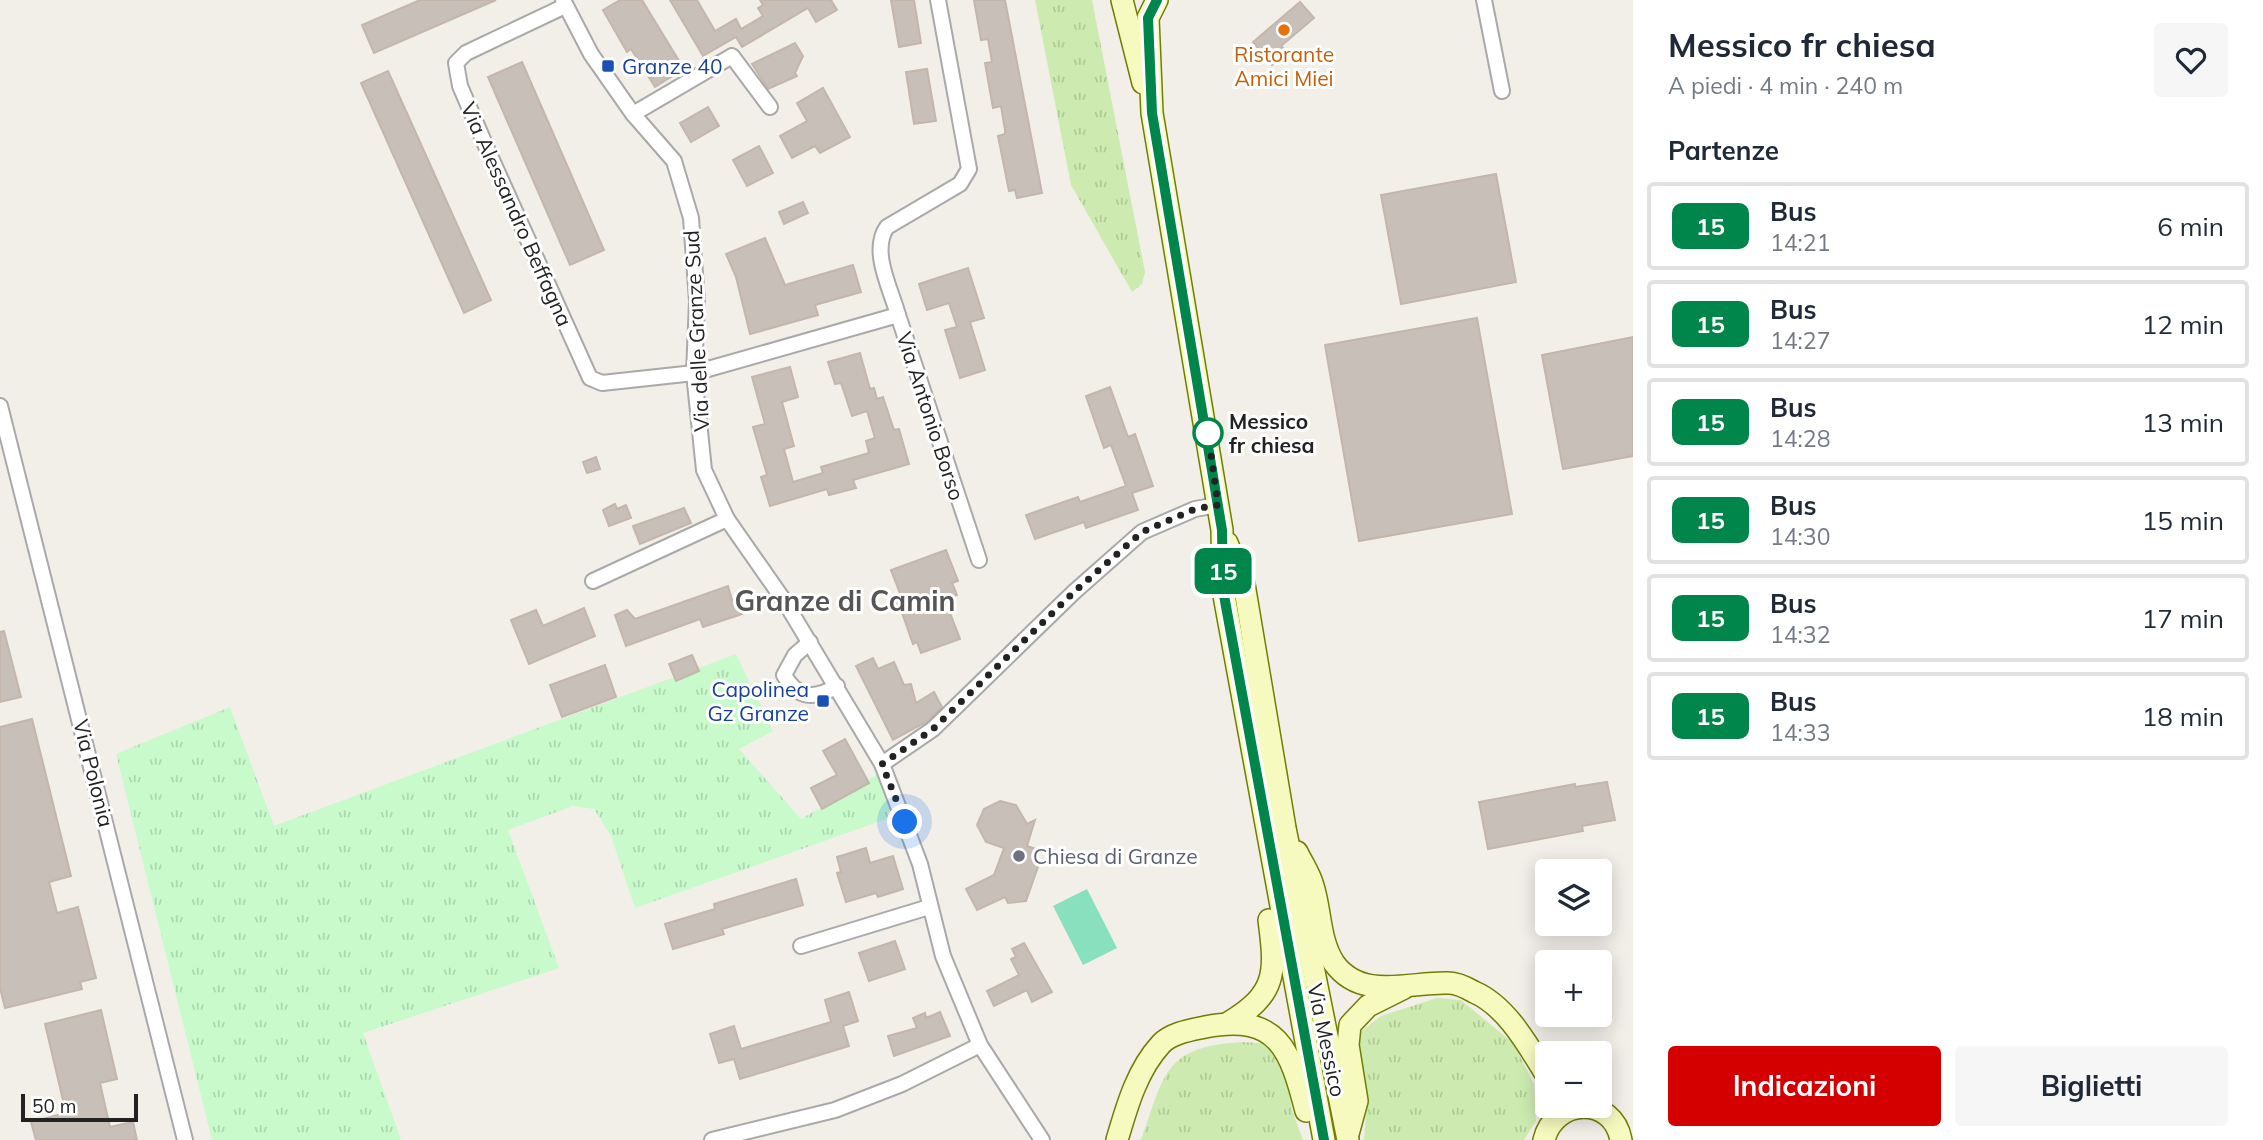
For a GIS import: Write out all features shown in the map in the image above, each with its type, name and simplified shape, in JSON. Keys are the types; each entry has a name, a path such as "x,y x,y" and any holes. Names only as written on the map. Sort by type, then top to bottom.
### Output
{"street":[{"path":"898,315 881,254 881,235 887,227 960,184 969,169 938,0"},
{"name":"Via Messico","path":"1122,0 1130,41 1152,113"},
{"name":"Via Messico","path":"1157,0 1148,18 1152,113 1222,530 1223,590 1324,1140"},
{"path":"1485,0 1502,91"},
{"name":"Via delle Granze Sud","path":"564,3 591,54 633,114 674,160 691,218 697,301 694,373 704,470 727,519 810,642 882,764 920,864 943,956 980,1045 1042,1140"},
{"name":"Via Alessandro Beffagna","path":"564,3 466,53 456,63 460,86 590,378 602,383 694,373"},
{"path":"633,114 732,56 769,107"},
{"name":"Via Antonio Borso","path":"694,373 898,315 979,560"},
{"name":"Via Polonia","path":"0,406 185,1140"},
{"path":"882,764 933,729 1074,592 1142,532 1195,509 1218,505"},
{"path":"593,581 727,519"},
{"name":"Via Messico","path":"1222,530 1244,584 1285,828 1348,1138"},
{"path":"810,642 787,666 784,675 791,687 801,695 813,696 837,686"},
{"path":"1285,828 1313,885 1325,946 1335,964 1349,976 1373,986 1404,988 1452,983 1477,993 1499,1010 1535,1057"},
{"path":"1228,1023 1252,1009 1266,993 1271,980 1274,957 1268,919 1275,880"},
{"path":"801,946 929,907"},
{"path":"1348,1138 1357,1101 1348,1045 1350,1025 1368,1006 1404,988"},
{"path":"1117,1140 1142,1069 1163,1041 1187,1030 1228,1023 1256,1026 1276,1035 1291,1058 1313,1140"},
{"path":"712,1140 835,1110 902,1084 980,1045"},
{"path":"1544,1140 1548,1126 1556,1118"},
{"path":"1609,1118 1619,1131 1621,1140"}],"green space":[{"path":"1035,0 1092,0 1145,272 1142,284 1132,292 1071,185"},
{"path":"736,654 773,731 739,749 801,819 885,770 898,815 635,908 611,836 594,809 573,806 508,830 559,968 363,1033 401,1140 212,1140 116,754 230,707 274,826"},
{"path":"1087,889 1117,948 1083,965 1053,906"},
{"path":"1437,998 1461,1000 1513,1043 1534,1084 1536,1121 1524,1140 1364,1140 1367,1102 1356,1056 1358,1034 1381,1016"},
{"path":"1244,1042 1268,1044 1284,1067 1293,1113 1303,1140 1141,1140 1163,1081 1182,1057 1217,1045"}],"building":[{"path":"420,0 496,0 374,53 362,25"},
{"path":"620,0 642,0 684,69 655,87 631,49 627,52 603,10"},
{"path":"670,0 697,0 715,31 736,19 741,29 763,16 758,8 763,5 760,0 831,0 837,10 816,22 808,8 742,47 736,37 703,56"},
{"path":"891,0 914,0 921,43 899,47"},
{"path":"974,0 1005,0 1042,193 1017,198 1015,190 1009,191 998,136 1005,134 1001,106 993,108 985,63 992,62 988,39 981,40"},
{"name":"Ristorante Amici Miei","path":"1300,2 1314,18 1281,46 1287,52 1272,65 1253,42"},
{"path":"795,43 803,56 795,73 797,76 768,89 752,64"},
{"path":"522,62 604,250 570,265 488,77"},
{"path":"927,69 936,121 914,124 906,72"},
{"path":"388,71 491,300 464,313 361,83"},
{"path":"823,88 850,137 820,153 815,146 792,158 780,136 807,121 797,103"},
{"path":"708,107 719,126 691,142 680,123"},
{"path":"759,146 773,173 747,186 733,160"},
{"path":"1496,174 1516,282 1401,304 1381,195"},
{"path":"803,202 808,213 784,224 779,212"},
{"path":"765,238 785,285 853,265 861,292 815,305 818,315 750,334 736,277 726,254"},
{"path":"968,268 984,318 970,322 985,370 960,378 945,330 957,327 949,303 927,310 919,284"},
{"path":"1477,318 1512,514 1359,541 1325,345"},
{"path":"1633,337 1633,456 1563,469 1542,355"},
{"path":"860,353 870,389 874,388 877,399 883,397 894,430 899,429 909,464 853,480 856,488 829,495 827,489 770,506 761,477 767,475 753,427 765,424 752,377 790,367 798,397 782,402 794,446 784,449 793,482 823,473 821,467 869,453 866,441 875,438 867,411 852,416 841,383 835,384 828,362"},
{"path":"1110,387 1128,437 1135,434 1153,486 1132,493 1138,510 1086,528 1084,522 1035,539 1026,515 1078,497 1080,502 1126,486 1111,445 1104,448 1086,396"},
{"path":"596,457 600,469 587,473 583,462"},
{"path":"615,504 617,509 626,505 631,518 609,526 603,510"},
{"path":"684,508 691,523 640,544 633,526"},
{"path":"946,550 958,581 952,583 957,595 945,600 960,639 921,653 917,642 913,644 901,610 895,612 891,600 901,596 891,570"},
{"path":"728,586 732,600 737,598 742,614 703,627 700,619 626,646 615,615 627,610 635,619"},
{"path":"584,608 595,636 529,664 511,620 536,610 543,626"},
{"path":"4,631 21,697 0,702 0,632"},
{"path":"692,655 699,671 676,681 669,664"},
{"path":"873,658 878,669 894,662 904,685 911,684 916,703 934,692 942,707 928,721 893,740 856,666"},
{"path":"605,665 616,697 562,717 550,685"},
{"path":"32,719 71,876 49,882 57,913 78,907 96,978 80,982 82,989 5,1008 0,988 0,727"},
{"path":"845,739 869,783 822,809 811,788 837,775 823,751"},
{"path":"1607,782 1615,820 1582,826 1583,831 1488,849 1479,802 1575,784 1575,787"},
{"name":"Chiesa di Granze","path":"1000,801 1016,805 1027,824 1035,820 1027,846 1039,850 1036,863 1039,864 1026,901 1008,903 1005,897 977,910 966,889 994,875 1004,848 986,842 977,825 984,809"},
{"path":"866,848 870,863 893,856 903,889 878,897 876,893 846,902 837,873 841,872 837,857"},
{"path":"796,879 803,905 722,929 724,934 673,949 665,924 715,909 714,904"},
{"path":"895,941 905,969 869,981 859,953"},
{"path":"1024,943 1052,992 1032,1002 1027,990 994,1006 987,991 1019,975 1011,959 1016,957 1012,949"},
{"path":"849,992 858,1021 843,1026 849,1046 740,1079 734,1059 719,1063 710,1034 734,1026 741,1049 831,1022 825,1000"},
{"path":"101,1010 117,1079 100,1083 110,1127 133,1122 137,1140 36,1140 31,1122 66,1113 45,1024"},
{"path":"940,1012 950,1036 894,1056 888,1036 917,1028 913,1018 925,1013 926,1018"}],"bus line":[{"name":"15","path":"1157,0 1148,18 1152,113 1206,420 1222,530 1223,590 1324,1140"}],"place":[{"name":"Ristorante Amici Miei","path":"1284,30"},
{"name":"Granze 40","path":"608,66"},
{"name":"Messico fr chiesa","path":"1208,433"},
{"name":"Capolinea Gz Granze","path":"823,701"},
{"name":"Chiesa di Granze","path":"1019,856"}],"district":[{"name":"Granze di Camin","path":"845,600"}],"route":[{"path":"905,822 882,764 897,757 933,729 1074,592 1142,532 1195,509 1218,505 1208,433"}]}
